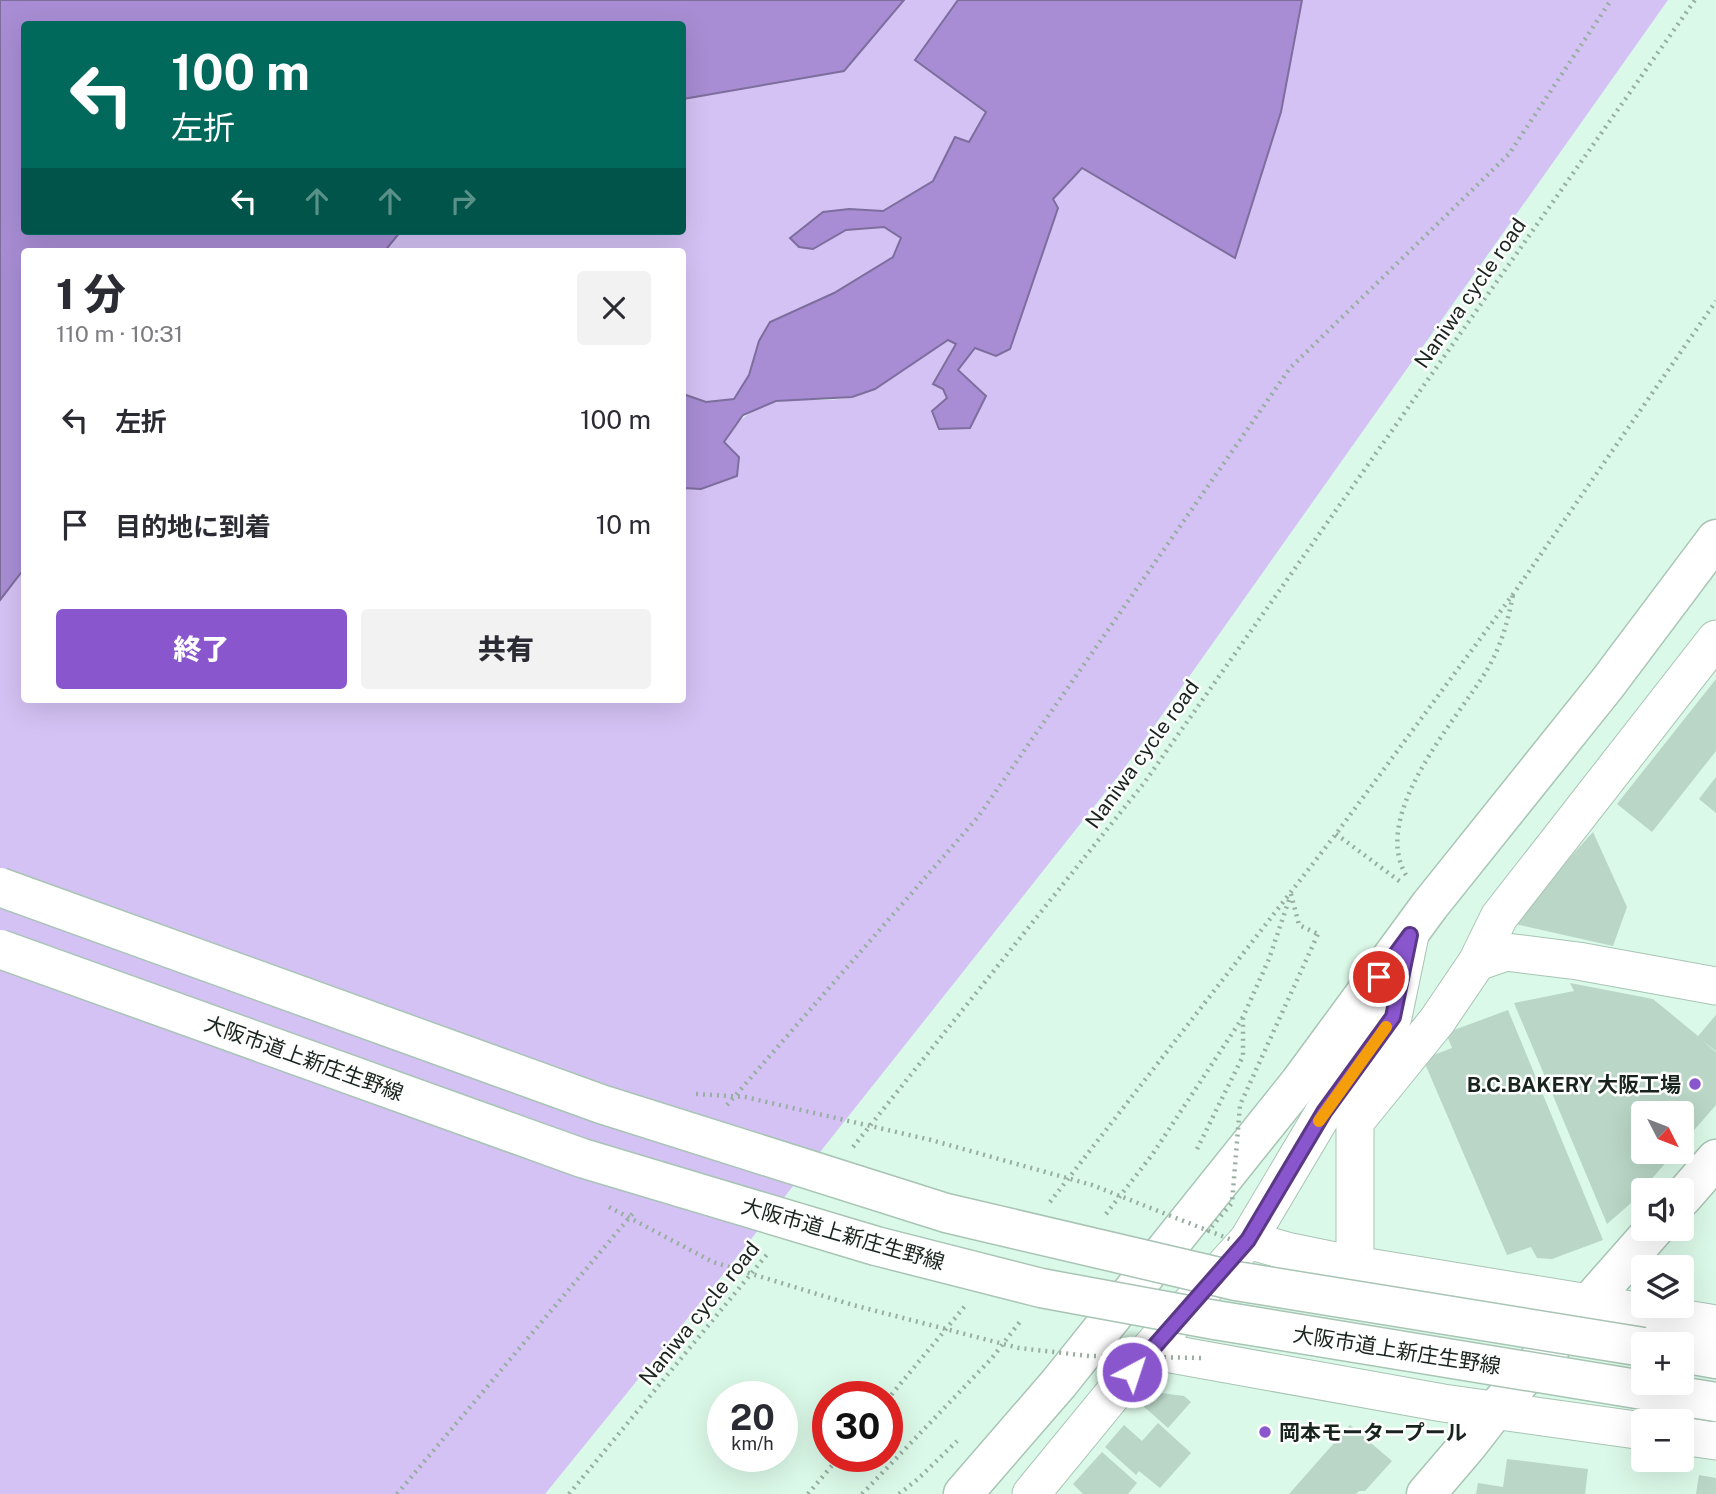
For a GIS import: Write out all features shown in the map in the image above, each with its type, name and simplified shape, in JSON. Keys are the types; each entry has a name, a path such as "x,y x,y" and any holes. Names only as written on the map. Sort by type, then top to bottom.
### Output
{"main road":[{"path":"963,1494 1059,1383 1300,1082 1419,911 1607,684 1716,540"},
{"name":"大阪市道上新庄生野線","path":"0,887 601,1104 946,1213 1236,1281 1631,1345"},
{"name":"大阪市道上新庄生野線","path":"0,949 582,1158 876,1246 1041,1288 1215,1320 1716,1402"},
{"path":"1694,1184 1716,1158"},
{"path":"1426,1494 1495,1410 1644,1241"},
{"path":"1694,1355 1716,1359"}],"street":[{"path":"1355,1265 1355,1122 1437,1021 1477,962 1499,917 1716,639"},
{"path":"1031,1494 1149,1350 1248,1240 1324,1112 1393,1017 1419,911"},
{"path":"1477,962 1506,952 1578,961 1716,986"},
{"path":"1248,1240 1355,1265 1716,1324"},
{"path":"1149,1350 1495,1410 1631,1429"},
{"path":"1694,1438 1716,1441"}],"path":[{"path":"723,1110 978,817 1290,368 1509,154 1611,0"},
{"name":"Naniwa cycle road","path":"849,1152 1144,783 1695,0"},
{"path":"1047,1206 1336,834 1514,593 1716,301"},
{"path":"1419,911 1401,866 1396,832 1415,778 1487,669 1505,633 1514,593"},
{"path":"1336,834 1419,911"},
{"path":"931,1140 1092,1185 1207,1232 1232,1203 1240,1105 1318,934 1299,925 1291,893"},
{"path":"1101,1219 1152,1155 1242,1017 1269,959 1291,893"},
{"path":"1195,1153 1243,1056 1242,1017"},
{"path":"1159,1226 1171,1202"},
{"path":"397,1494 642,1204"},
{"path":"669,1238 713,1262 853,1305 1019,1348 1089,1356 1205,1358"},
{"name":"Naniwa cycle road","path":"569,1494 771,1250"},
{"path":"903,1381 971,1299"},
{"path":"862,1494 992,1358 1026,1315"},
{"path":"807,1494 826,1472"}],"shaded area":[{"path":"0,0 904,0 844,71 686,98 686,21 21,21 21,235 398,235 387,248 21,248 21,573 0,600"},
{"path":"904,0 958,0 915,60 986,111 969,142 955,138 933,181 883,211 849,209 813,249 846,229 884,227 901,238 894,256 834,293 770,322 759,341 749,375 734,399 706,402 686,395 686,248 387,248 398,235 686,235 686,98 844,71"},
{"path":"958,0 1302,0 1281,112 1235,258 1082,168 1053,199 1058,208 1010,349 996,356 975,348 958,370 986,396 970,428 939,429 932,411 947,398 943,389 933,384 956,344 948,340 875,389 852,397 776,401 743,415 724,442 739,457 737,476 701,489 686,488 686,395 706,402 734,399 749,375 759,341 770,322 834,293 893,257 901,238 884,227 846,230 813,249 799,247 790,238 823,212 849,209 883,211 933,181 955,137 969,142 986,112 915,60"},
{"path":"1302,0 1668,0 1123,770 717,1282 545,1494 0,1494 0,600 21,573 21,703 686,703 686,488 701,489 725,440 745,416 776,402 842,399 867,392 948,340 956,343 943,389 947,398 939,429 958,370 975,347 1053,199 1082,167 1281,112"}],"building":[{"path":"1716,679 1716,751 1652,832 1617,804"},
{"path":"1716,777 1716,813 1699,799"},
{"path":"1593,832 1627,907 1613,946 1511,923"},
{"path":"1570,983 1653,999 1698,1036 1716,1015 1716,1051 1701,1040 1716,1052 1716,1105 1694,1130 1694,1101 1631,1101 1631,1164 1665,1164 1652,1178 1631,1178 1631,1203 1607,1224 1514,1003 1574,991"},
{"path":"1508,1010 1603,1240 1552,1259 1537,1258 1531,1247 1507,1255 1423,1059 1452,1048 1446,1033"},
{"path":"1153,1392 1184,1396 1191,1402 1168,1428 1142,1405"},
{"path":"1158,1423 1191,1453 1160,1488 1139,1471 1136,1475 1105,1447 1124,1425 1142,1441"},
{"path":"1350,1425 1392,1461 1365,1491 1356,1494 1289,1494"},
{"path":"1102,1452 1137,1483 1128,1494 1083,1494 1073,1484"},
{"path":"1507,1459 1588,1469 1585,1494 1476,1494 1478,1483 1503,1487"},
{"path":"1699,1475 1716,1478 1716,1494 1696,1494"}],"slow traffic":[{"path":"1319,1121 1386,1027"}],"place":[{"name":"B.C.BAKERY 大阪工場","path":"1695,1084"},
{"name":"岡本モータープール","path":"1265,1432"}],"route":[{"path":"1132,1372 1248,1240 1324,1112 1393,1017 1410,935 1379,977"}]}
